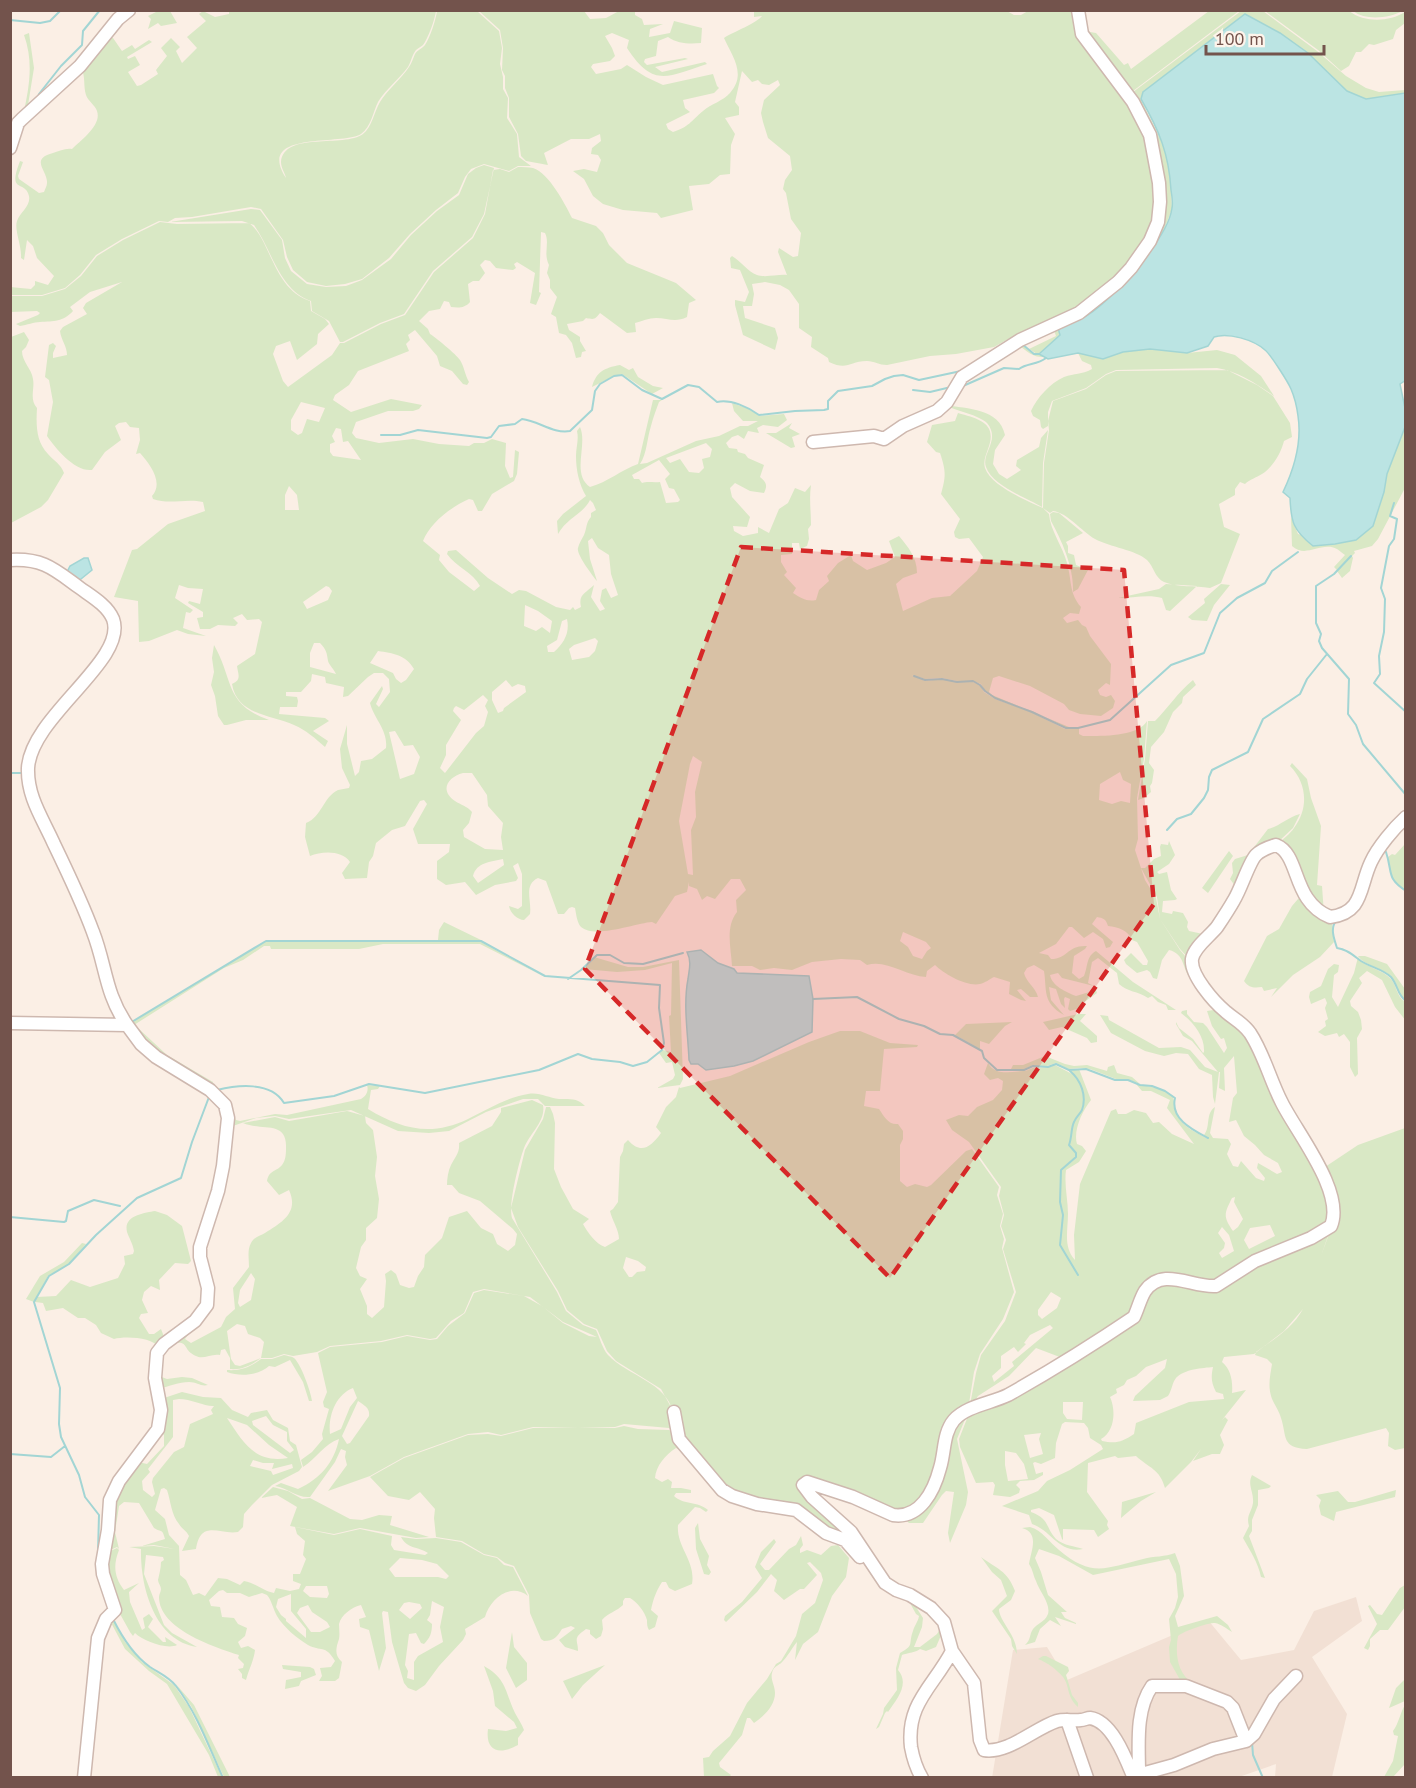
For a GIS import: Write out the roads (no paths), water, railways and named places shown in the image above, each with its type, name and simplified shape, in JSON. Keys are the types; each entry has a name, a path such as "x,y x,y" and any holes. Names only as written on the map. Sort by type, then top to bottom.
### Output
{"street":[{"path":"10,148 18,123 80,66 118,19 129,10"},
{"path":"813,442 874,436 884,439 903,426 937,411 947,402 962,377 1020,340 1079,313 1100,297 1131,268 1150,242 1158,222 1160,202 1159,183 1150,135 1133,102 1082,34 1078,10"},
{"path":"10,560 28,560 55,568 103,605 113,621 113,635 108,650 90,676 53,715 37,738 30,758 28,775 30,791 37,811 86,914 94,934 107,985 127,1025 141,1044 156,1057 217,1095 225,1105 228,1118 224,1166 200,1247 200,1257 208,1288 207,1305 195,1321 164,1344 157,1353 154,1378 161,1410 158,1429 116,1485 110,1500 102,1564 115,1610 102,1625 98,1638 84,1778"},
{"path":"885,1583 852,1532 812,1497 803,1485 807,1482 903,1517 921,1506 932,1489 941,1468 949,1426 956,1417 1005,1396 1134,1317 1140,1307 1143,1293 1162,1278 1209,1287 1216,1286 1255,1261 1311,1238 1331,1226 1334,1215 1333,1205 1321,1168 1281,1100 1251,1035 1238,1020 1223,1010 1196,975 1192,958 1216,928 1240,890 1251,862 1262,851 1276,845 1285,850 1301,890 1310,903 1324,915 1330,917 1343,915 1359,900 1371,861 1387,837 1406,817"},
{"path":"10,1023 127,1025"},
{"path":"674,1412 680,1439 722,1490 738,1499 757,1504 792,1508 802,1513 826,1533 845,1540 871,1573 896,1590 910,1595 938,1615 944,1622 950,1637 952,1651 974,1683 980,1740 984,1750 990,1751 1023,1739 1058,1721 1090,1718 1107,1727 1122,1750 1134,1776"},
{"path":"922,1778 916,1769 912,1752 910,1736 912,1717 919,1700 945,1665 952,1651"},
{"path":"1134,1776 1174,1765 1213,1749 1246,1741 1254,1734 1274,1699 1296,1676"},
{"path":"1134,1776 1143,1703 1152,1686 1186,1686 1227,1702 1233,1708 1246,1741"},
{"path":"1067,1720 1086,1778"}],"water":[{"path":"1245,14 1280,33 1308,53 1347,91 1366,99 1405,93 1406,380 1400,384 1405,408 1405,427 1387,474 1373,526 1356,540 1335,544 1313,546 1294,525 1290,498 1283,492 1294,465 1298,445 1297,409 1287,381 1271,357 1260,346 1241,338 1220,336 1214,337 1208,346 1187,353 1150,349 1123,352 1103,359 1078,353 1048,359 1039,354 1060,335 1058,328 1088,315 1125,282 1150,251 1168,221 1172,204 1168,165 1158,132 1141,99 1143,92"},
{"path":"88,558 92,570 76,583 67,572 70,566"},
{"path":"701,950 718,963 734,969 737,973 809,976 813,999 812,1032 753,1061 706,1070 698,1064 691,1064 686,1009 690,966 687,952"}],"waterway":[{"path":"10,20 40,23 50,21 61,10"},
{"path":"38,98 61,66 82,45 83,31 100,10"},
{"path":"1022,344 1034,354 1039,354"},
{"path":"963,386 1004,368 1019,369 1046,358"},
{"path":"381,435 400,435 418,430 487,438 491,437 499,426 515,424 522,419 558,431 570,431 592,410 595,391 600,384 614,376 622,375 642,390 662,399 688,385 699,387 717,402 739,404 759,415 828,409 828,401 838,391 872,386 894,376 903,375 919,380 961,371"},
{"path":"913,390 930,392 951,387"},
{"path":"1394,503 1390,516 1397,519 1394,539 1389,546 1381,588 1385,599 1384,632 1379,656 1380,674 1374,683 1406,712"},
{"path":"914,676 925,680 973,681 995,698 1066,728 1078,728 1110,720 1171,665 1204,653 1220,613 1237,598 1265,583 1272,571 1298,552"},
{"path":"1351,556 1334,574 1316,586 1316,623 1321,634 1319,641 1322,648 1349,679 1348,714 1356,725 1363,744 1406,795"},
{"path":"1167,830 1177,819 1191,814 1204,798 1212,770 1248,752 1263,719 1300,694 1307,679 1327,654"},
{"path":"10,773 23,773"},
{"path":"1383,851 1386,852 1395,882 1406,891"},
{"path":"1336,921 1333,930 1337,948 1347,951 1388,974 1406,1001"},
{"path":"130,1023 266,941 481,941 545,976 660,985 659,1008 664,1043 662,1050 647,1062 633,1066 592,1059 578,1054 539,1070 425,1093 369,1084 334,1096 284,1103 271,1091 253,1086 217,1090"},
{"path":"568,979 597,955 610,955 624,963 643,964 683,953"},
{"path":"813,999 857,997 899,1019 924,1026 940,1034 953,1035 982,1051 984,1058 997,1070 1024,1070 1033,1066 1048,1067 1056,1064 1069,1070 1086,1069 1115,1080 1128,1080 1140,1085 1152,1086 1175,1098 1174,1105 1179,1118 1208,1138"},
{"path":"1070,1071 1080,1084 1084,1099 1082,1110 1073,1124 1069,1145 1076,1153 1076,1157 1061,1170 1060,1202 1063,1215 1060,1245 1078,1275"},
{"path":"98,1552 99,1515 85,1497 79,1475 61,1437 60,1388 34,1302 49,1276 69,1264 96,1235 137,1198 181,1178 209,1097"},
{"path":"10,1217 64,1222 68,1211 94,1200 120,1206"},
{"path":"10,1454 51,1457 65,1446"},
{"path":"113,1619 124,1639 138,1657 170,1680 183,1696 202,1730 223,1778"},
{"path":"1252,1742 1253,1755 1263,1778"}]}
